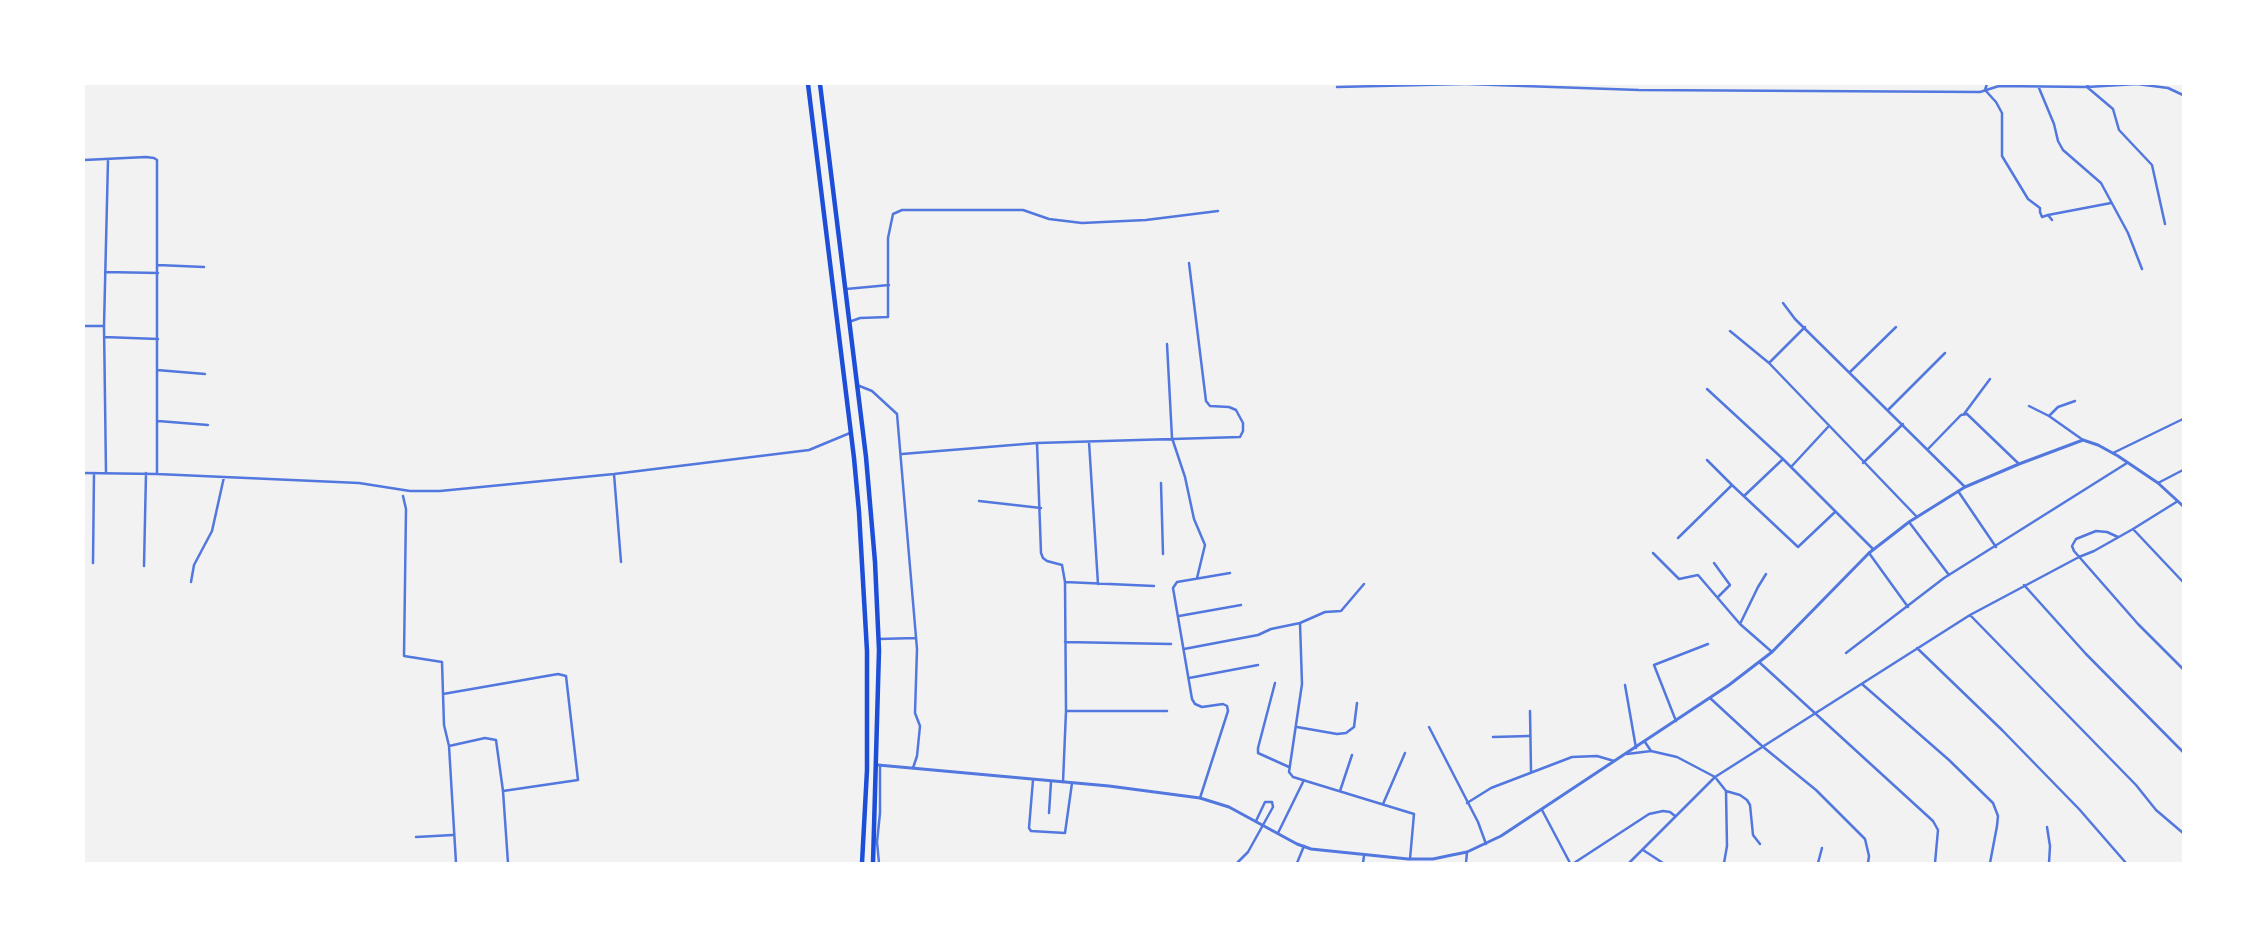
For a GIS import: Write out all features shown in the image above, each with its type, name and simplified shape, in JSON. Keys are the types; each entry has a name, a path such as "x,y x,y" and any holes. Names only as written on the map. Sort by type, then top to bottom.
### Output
{"highway":[{"path":"808,84 854,458 864,591 868,708 862,863"},
{"path":"820,84 866,457 877,589 879,765 873,863"}],"street":[{"path":"1337,87 1465,84 1649,90 1985,90 2007,86 2032,85 2039,88 2137,84 2168,88 2183,95"},
{"path":"1985,90 1986,84"},
{"path":"2003,84 2007,86"},
{"path":"2122,86 2130,84"},
{"path":"2088,86 2114,109 2119,130 2152,165 2165,224"},
{"path":"2039,88 2063,150 2101,183 2128,234 2142,269"},
{"path":"1985,90 1996,102 2002,113 2004,126 2001,153 2028,199 2040,208 2042,217 2111,202"},
{"path":"84,160 146,157 157,160 157,474"},
{"path":"106,473 104,326 108,160"},
{"path":"849,322 860,318 888,317 888,238 893,214 902,210 1023,210 1049,219 1082,223 1146,220 1218,212"},
{"path":"2048,215 2052,220"},
{"path":"902,454 1037,443 1240,437 1243,431 1241,417 1236,410 1228,406 1210,406 1206,401 1189,263"},
{"path":"158,265 204,267"},
{"path":"105,272 158,273"},
{"path":"845,289 889,285"},
{"path":"1783,303 1805,328 1889,409 1965,487"},
{"path":"84,326 104,326"},
{"path":"1850,372 1896,327"},
{"path":"1769,363 1805,328"},
{"path":"1730,331 1769,363 1828,427 1917,517"},
{"path":"104,338 158,339"},
{"path":"1167,344 1170,372 1172,438 1185,477 1194,519 1205,545 1196,578"},
{"path":"1889,409 1944,353"},
{"path":"157,370 205,374"},
{"path":"1928,449 1964,414 1990,379"},
{"path":"857,385 872,390 897,414 902,454 901,481 916,638 915,713 920,726 914,768"},
{"path":"1707,389 1783,459 1874,549"},
{"path":"2049,416 2058,407 2075,401"},
{"path":"2029,406 2049,416 2083,440 2090,441 2113,453 2158,483 2183,506"},
{"path":"1964,414 1969,416 2019,464"},
{"path":"2113,453 2183,419"},
{"path":"158,421 208,425"},
{"path":"1864,462 1903,424"},
{"path":"1791,467 1828,427"},
{"path":"84,473 224,476 359,483 410,491 440,491 614,474 809,450 851,432"},
{"path":"879,863 877,842 880,813 879,765 1158,791 1200,798 1229,807 1304,846 1330,852 1408,860 1433,859 1466,852 1486,844 1542,810 1710,698 1759,662 1772,652 1869,553 1909,522 1965,487 2083,440"},
{"path":"1089,442 1098,584"},
{"path":"1037,443 1043,558 1062,565 1065,582 1066,711 1063,782"},
{"path":"1744,496 1783,459"},
{"path":"1707,460 1798,547 1835,512"},
{"path":"1846,654 1950,575 2127,463"},
{"path":"2158,483 2183,470"},
{"path":"93,564 94,473"},
{"path":"144,566 146,473"},
{"path":"614,474 621,562"},
{"path":"191,582 194,565 212,531 224,476"},
{"path":"1162,483 1163,554"},
{"path":"1678,538 1732,484"},
{"path":"1958,491 1996,547"},
{"path":"404,496 406,509 404,656 442,662 444,724 448,746 456,863"},
{"path":"979,501 1041,508"},
{"path":"1629,863 1714,778 1762,746 1970,615 2079,556 2094,551 2118,538 2178,501"},
{"path":"1909,522 1950,575"},
{"path":"2133,529 2183,582"},
{"path":"2118,538 2108,532 2096,531 2076,539 2072,546 2138,624 2183,669"},
{"path":"1653,553 1679,579 1698,575 1740,624 1772,652"},
{"path":"1869,553 1908,607"},
{"path":"1714,563 1730,585 1718,597"},
{"path":"1200,798 1228,711 1227,706 1223,704 1202,707 1195,704 1192,699 1174,584 1196,578 1230,573"},
{"path":"1740,624 1766,574"},
{"path":"1065,582 1154,586"},
{"path":"1184,648 1258,635 1270,629 1300,623 1325,612 1341,611 1364,584"},
{"path":"2024,585 2086,654 2183,752"},
{"path":"1178,616 1241,605"},
{"path":"1970,615 2136,785 2156,810 2183,833"},
{"path":"1300,623 1302,684 1289,772 1293,776 1304,780 1414,814 1408,860"},
{"path":"879,639 916,638"},
{"path":"1065,642 1172,644"},
{"path":"1676,721 1654,665 1708,644"},
{"path":"1917,648 2009,737 2079,810 2126,863"},
{"path":"1759,662 1933,821 1938,830 1935,863"},
{"path":"1189,678 1258,665"},
{"path":"443,694 558,674 566,676 578,780 503,791"},
{"path":"1275,683 1258,753 1289,767"},
{"path":"1862,684 1949,760 1993,803 1998,816 1990,863"},
{"path":"1625,685 1636,748"},
{"path":"1710,698 1762,746 1816,790 1864,839 1869,856 1868,863"},
{"path":"1296,727 1337,734 1346,733 1354,727 1357,703"},
{"path":"1066,711 1166,711"},
{"path":"1530,712 1531,772"},
{"path":"1429,727 1478,822 1486,844"},
{"path":"1493,737 1530,736"},
{"path":"448,746 485,738 496,740 499,750 508,863"},
{"path":"1645,742 1651,751"},
{"path":"1627,754 1651,751 1677,756 1714,778 1726,791 1740,795 1750,805 1753,835 1760,844"},
{"path":"1383,804 1405,753"},
{"path":"1340,791 1352,755"},
{"path":"1467,803 1490,788 1531,772 1584,755 1597,756 1616,762"},
{"path":"1033,780 1029,828 1031,831 1065,833 1072,783"},
{"path":"1278,833 1304,780"},
{"path":"1049,813 1051,782"},
{"path":"1724,863 1727,846 1726,791"},
{"path":"1237,863 1248,852 1273,806 1272,802 1265,802 1256,821"},
{"path":"1542,810 1570,863"},
{"path":"1574,863 1650,814 1663,811 1670,812 1674,816"},
{"path":"2047,827 2050,846 2049,863"},
{"path":"416,838 453,835"},
{"path":"1297,863 1304,846"},
{"path":"1818,863 1822,848"},
{"path":"1643,850 1662,863"},
{"path":"1466,852 1466,863"},
{"path":"1362,863 1364,856"}]}
